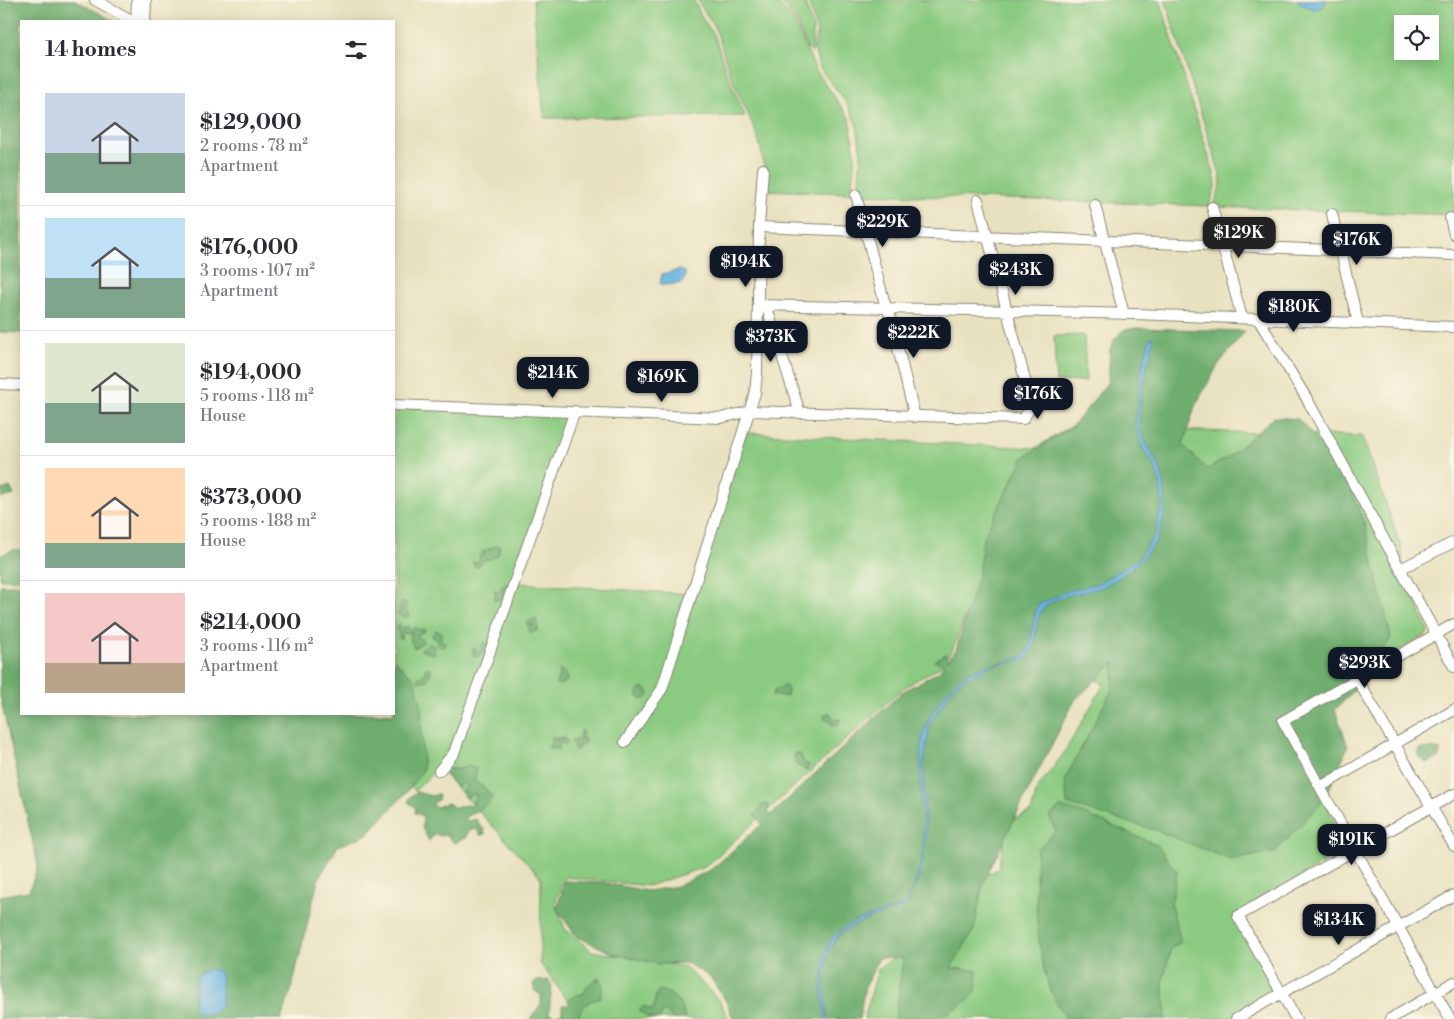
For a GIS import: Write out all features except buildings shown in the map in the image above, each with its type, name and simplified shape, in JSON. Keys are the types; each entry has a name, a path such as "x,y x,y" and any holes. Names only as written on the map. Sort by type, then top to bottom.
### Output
{"street":[{"path":"94,0 132,20"},
{"path":"134,20 137,0"},
{"path":"145,20 146,0"},
{"path":"625,742 662,689 750,412 757,373 762,305 759,227 763,169"},
{"path":"856,195 915,417"},
{"path":"395,404 531,412 575,411 722,418 750,412 1023,419 1031,407 1030,399 978,200"},
{"path":"1095,205 1124,314"},
{"path":"1212,207 1242,318"},
{"path":"1332,214 1358,323"},
{"path":"1450,218 1454,234"},
{"path":"759,227 1454,255"},
{"path":"762,305 1124,314 1454,327"},
{"path":"762,305 800,413"},
{"path":"1258,319 1307,399 1454,667"},
{"path":"0,384 20,385"},
{"path":"439,771 454,753 575,411"},
{"path":"1400,569 1454,542"},
{"path":"1450,1019 1283,721 1454,624"},
{"path":"1357,679 1454,846"},
{"path":"1320,787 1454,710"},
{"path":"1296,1019 1238,916 1454,794"},
{"path":"1236,1019 1454,895"},
{"path":"1390,1019 1454,982"}],"green space":[{"path":"0,0 75,0 112,20 20,20 20,333 0,332"},
{"path":"533,0 694,0 702,18 714,34 726,71 745,116 544,118"},
{"path":"698,0 775,0 794,21 815,69 850,119 855,156 851,193 763,190 764,173 759,142 727,65 717,33"},
{"path":"780,0 804,0 813,28 812,53 807,48 797,22"},
{"path":"808,0 1160,0 1214,173 1216,184 1209,206 858,194 861,154 857,126 848,105 819,67 814,48 817,32"},
{"path":"1165,0 1454,0 1454,215 1213,207 1221,184 1220,174"},
{"path":"1136,328 1245,331 1218,365 1195,406 1183,445 1207,469 1229,457 1274,417 1298,419 1339,463 1364,522 1391,638 1363,681 1335,710 1348,746 1325,799 1275,852 1231,860 1158,831 1067,804 1065,779 1113,688 1114,663 1075,700 983,883 974,930 951,968 977,970 976,992 957,1008 930,1018 895,1019 903,958 879,958 865,987 859,1019 733,1019 726,1001 710,977 687,963 659,964 614,954 576,936 557,909 565,881 604,883 648,891 678,886 712,869 762,824 755,815 763,804 769,805 768,811 771,815 902,692 938,672 945,664 934,661 945,654 948,660 956,650 978,576 983,538 1024,457 1074,425 1108,382 1110,349 1115,338 1123,330"},
{"path":"1084,335 1086,381 1056,382 1054,336"},
{"path":"395,407 571,413 453,752 415,791 360,715 395,715"},
{"path":"1093,412 1136,429 1362,436 1403,552 1402,568 1428,630 1427,634 1282,717 1347,846 1346,850 1236,914 1276,991 1229,1019 864,1019 878,969 941,923 963,886 998,869 1008,822 1031,812 1037,789 1064,753 1104,684 967,612 953,648 941,666 903,688 705,867 648,886 565,877 555,903 565,929 592,951 685,967 719,1000 729,1019 581,1019 540,963 541,878 443,773 518,583 690,594 665,689 746,433 1036,448"},
{"path":"10,487 14,495 2,498 2,490"},
{"path":"497,545 500,546 498,555 488,560 485,559 479,566 474,566 473,563 479,561 480,555 485,554 482,552"},
{"path":"13,550 20,550 20,579 0,579 0,556"},
{"path":"507,583 503,601 495,600 494,590 501,592 502,585"},
{"path":"0,585 20,585 20,715 395,715 395,661 414,678 421,703 423,770 406,793 366,835 338,846 318,880 291,991 281,1019 0,1019 0,896 29,891 38,866 0,696"},
{"path":"402,602 407,603 405,611 410,614 407,618 398,615"},
{"path":"536,618 538,630 531,633 528,629 534,624 528,626 526,623"},
{"path":"399,624 403,631 406,626 410,628 410,633 402,633 401,639 396,629"},
{"path":"415,627 417,630 424,629 425,631 416,635 424,642 414,648 410,638"},
{"path":"436,630 441,633 441,641 446,643 445,647 437,646 437,640 432,636"},
{"path":"485,642 487,644 484,654 478,657 473,656 473,649 475,648 476,652 482,651 480,647"},
{"path":"428,643 435,647 434,654 420,650"},
{"path":"430,667 431,672 427,680 418,682 418,678 425,674 425,669"},
{"path":"560,670 565,673 568,680 559,685 556,684"},
{"path":"786,686 788,691 787,696 771,696 776,689"},
{"path":"643,688 649,694 643,700 637,694"},
{"path":"830,713 835,720 840,719 839,725 831,724 830,720 824,718 825,714"},
{"path":"581,730 583,735 580,741 584,738 586,741 582,746 580,744 578,750 575,750 573,748 575,745 571,742 575,739 577,741"},
{"path":"565,736 564,739 556,740 567,740 566,745 560,743 558,750 554,748 551,750 548,747 552,743 552,737 553,739"},
{"path":"1431,748 1440,750 1439,758 1426,763 1419,758 1419,749"},
{"path":"796,753 801,755 804,763 809,765 807,770 796,765 794,755"},
{"path":"467,766 477,768 474,781 485,788 492,797 488,804 464,818 468,821 476,819 484,829 485,834 480,835 478,830 470,829 465,838 454,843 447,835 439,836 435,833 429,841 422,827 423,816 415,813 416,808 408,802 410,797 416,792 432,796 437,794 439,795 438,800 432,804 436,807 448,803 455,808 465,805 473,806 473,801 477,795 471,794 466,798 462,792 466,785 464,783 457,787 446,776 449,769 460,769"},
{"path":"1060,807 1082,813 1157,845 1177,872 1171,905 1181,942 1171,948 1163,982 1166,1019 1067,1019 1056,1001 1048,982 1038,937 1036,869 1037,849 1056,831 1049,817"},
{"path":"598,978 603,986 600,998 586,1005 577,1019 530,1019 541,1004 541,995 535,991 533,984 535,981 549,980 552,986 549,1014 555,1016 562,1013 562,1005 570,1005 569,998 584,993 587,986"},
{"path":"659,990 668,993 676,999 685,1017 673,1019 666,1012 662,1012 660,1019 651,1019 640,1012 640,1009 644,1006 651,1010 654,1008 656,995"}],"water":[{"path":"1298,0 1326,0 1323,7 1315,9 1300,4"},
{"path":"680,270 685,272 682,283 663,285 660,283 662,274"},
{"path":"1150,337 1154,338 1142,390 1140,421 1143,436 1159,468 1164,487 1164,518 1158,537 1154,545 1141,560 1125,574 1099,588 1062,597 1048,604 1040,613 1034,645 1027,659 995,665 964,678 953,688 930,723 923,767 926,836 922,872 907,904 901,908 865,920 840,933 829,950 824,972 827,1019 825,1019 822,971 824,959 833,937 854,922 904,904 916,880 922,858 923,836 920,768 922,745 927,723 941,700 960,677 971,671 1025,656 1030,644 1038,605 1065,592 1099,583 1138,559 1155,535 1162,505 1160,483 1153,463 1142,448 1136,422 1140,377"},
{"path":"208,969 218,971 221,974 222,1004 213,1013 199,1014 193,1009 196,977"}]}
